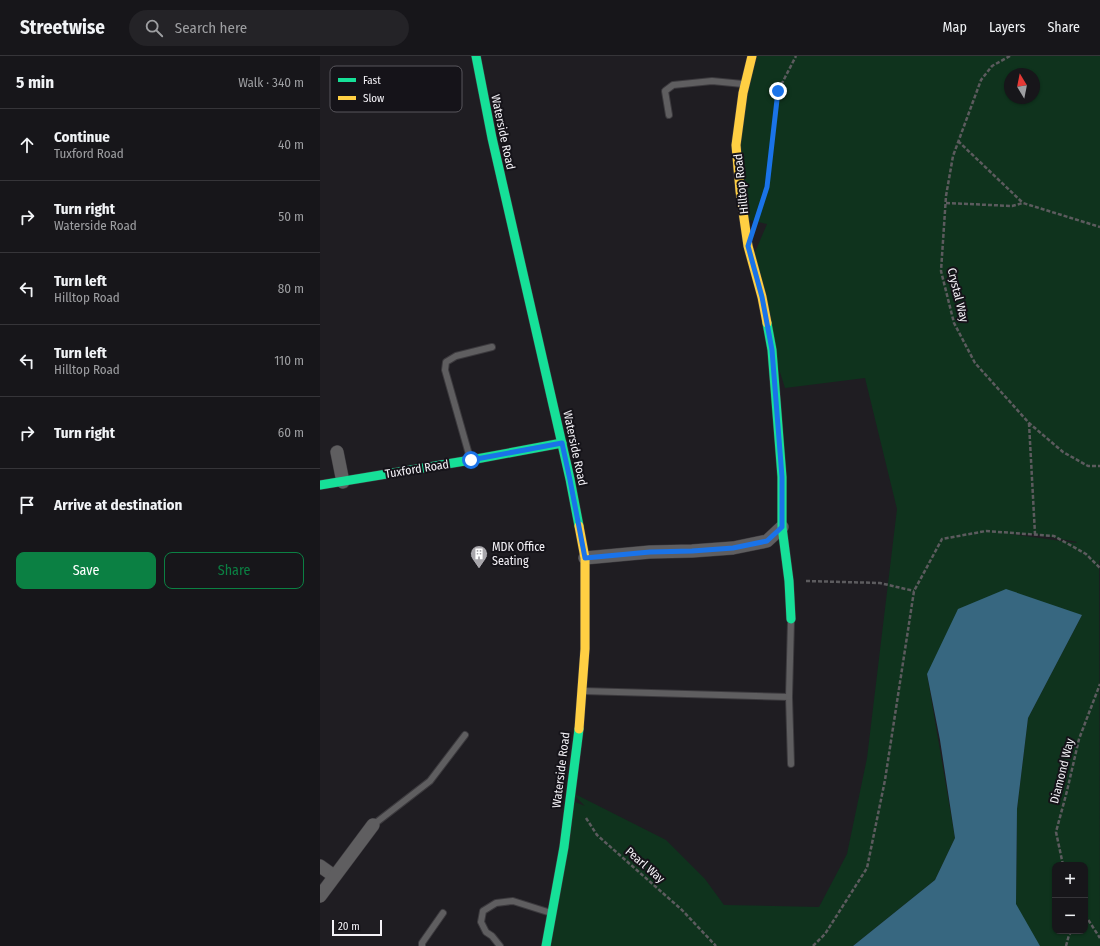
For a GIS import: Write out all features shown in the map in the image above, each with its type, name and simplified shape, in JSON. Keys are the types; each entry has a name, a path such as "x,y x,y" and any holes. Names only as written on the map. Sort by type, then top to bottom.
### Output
{"street":[{"name":"Waterside Road","path":"476,56 492,138 562,443 585,558 585,649 582,691 564,847 546,946"},
{"name":"Hilltop Road","path":"752,56 743,93 736,145 740,192 748,246 762,297 772,350 782,477 782,527 789,580 791,619"},
{"name":"Tuxford Road","path":"320,485 562,443"},
{"path":"337,452 343,482"},
{"path":"585,558 650,552 733,548 767,541 782,527"},
{"path":"320,896 373,825"},
{"path":"320,866 334,876"}],"lane":[{"path":"668,115 665,91 673,86 712,81 745,84"},
{"path":"471,460 445,370 446,362 456,356 492,347"},
{"path":"791,619 789,697 791,764"},
{"path":"582,691 789,697"},
{"path":"373,825 430,781 464,735"},
{"path":"500,946 492,936 486,932 481,922 484,911 496,903 513,901 552,913"},
{"path":"422,946 422,943 443,913"}],"path":[{"path":"759,212 767,187 778,91 796,56"},
{"name":"Crystal Way","path":"1010,56 992,66 981,80 953,156 946,203 941,271 954,323 975,363 1029,423 1063,452 1088,466 1100,466"},
{"path":"958,141 1023,203 1100,227"},
{"path":"946,203 1012,206 1023,203"},
{"path":"1029,423 1035,534"},
{"path":"813,946 825,934 867,868 885,780 914,591 942,539 986,531 1054,536 1086,554 1100,568"},
{"path":"789,580 880,583 914,591"},
{"name":"Diamond Way","path":"1062,862 1056,832 1079,739 1100,684"},
{"name":"Pearl Way","path":"584,816 597,835 682,910 716,946"},
{"path":"1088,920 1100,938"},
{"path":"1066,946 1069,934"}],"green space":[{"path":"757,56 1100,56 1100,946 1025,946 1016,904 1017,809 1028,718 1082,615 927,674 955,838 935,880 853,946 547,946 575,802 585,806 571,792 666,840 705,879 724,905 819,907 847,854 867,758 897,509 865,378 785,388 769,337 752,259 767,224 744,219 739,128","holes":["1010,534 1035,534 1077,542 1076,543"]}],"water":[{"path":"1006,589 1082,615 1028,718 1017,809 1016,904 1040,946 853,946 935,880 955,838 940,740 927,674 958,609"}],"traffic: fast":[{"path":"476,56 492,138 570,479 579,526"},
{"path":"767,323 772,350 782,477 782,527 789,581 791,619"},
{"path":"320,485 562,443"},
{"path":"546,946 564,847 579,729"}],"traffic: slow":[{"path":"752,56 743,93 736,145 740,191 748,246 762,297 767,323"},
{"path":"579,526 585,558 585,649 579,729"}],"place":[{"name":"MDK Office Seating","path":"479,569"}],"route":[{"path":"471,460 562,443 585,558 650,552 733,548 767,541 782,527 782,477 772,350 762,297 748,246 767,187 778,91"}]}
